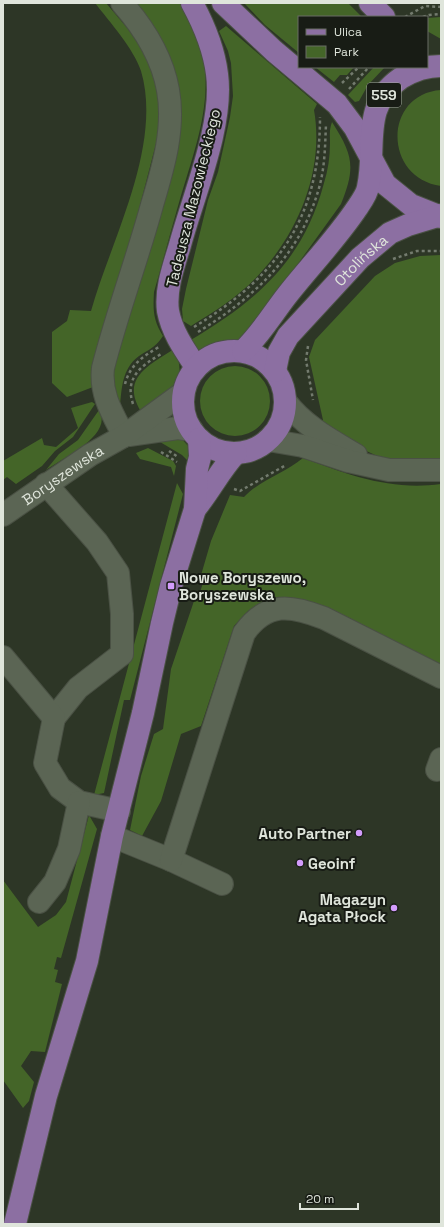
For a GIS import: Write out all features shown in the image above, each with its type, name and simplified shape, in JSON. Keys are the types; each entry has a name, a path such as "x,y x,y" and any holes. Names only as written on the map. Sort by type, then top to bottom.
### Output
{"main road":[{"name":"Tadeusza Mazowieckiego","path":"192,3 214,54 218,76 218,98 204,168 188,216 170,284 168,310 180,343 196,367"},
{"name":"559","path":"223,3 274,51 337,104 355,128 385,184 411,205 440,216"},
{"path":"370,3 383,16"},
{"path":"428,52 441,58"},
{"name":"559","path":"428,67 441,66"},
{"name":"559","path":"372,160 371,136 374,115 382,98 394,83 411,72 424,68"},
{"name":"Otolińska","path":"243,351 251,343 288,293 357,208 368,188 372,160"},
{"name":"Otolińska","path":"275,371 282,344 296,326 360,258 390,233 408,225 440,216"},
{"path":"15,1224 48,1089 87,961 112,836 143,713 162,623 173,579 195,509 200,457 195,435 184,412 184,392 188,379 196,367 206,359 218,353 230,350 243,351 261,358 275,371 281,380 286,402 278,429 268,440 259,447 236,453 216,450 195,435"},
{"path":"195,509 213,485 224,466 236,453"}],"street":[{"path":"122,3 146,34 161,64 168,89 170,112 165,160 103,368 102,379 104,396 124,436"},
{"name":"Boryszewska","path":"3,515 46,484 106,445 145,427 184,392"},
{"path":"286,402 294,413 312,427 374,466"},
{"name":"Boryszewska","path":"145,427 178,428 195,435"},
{"path":"268,440 303,446 348,461 389,470 441,470"},
{"path":"46,484 97,542 118,573 122,614 122,654 78,688 54,718 45,764 60,788 79,802 119,811"},
{"path":"171,860 244,633 251,624 262,615 276,609 289,607 305,611 324,618 441,677"},
{"path":"3,657 54,718"},
{"path":"39,902 55,882 69,849 79,802"},
{"path":"112,836 171,860 222,884"}],"path":[{"path":"407,16 424,6 441,7"},
{"path":"426,16 441,14"},
{"path":"198,470 157,444 145,427 131,397 132,380 142,366 228,313 252,294 268,279 286,256 302,229 319,187 326,143 327,116 368,68"}],"green space":[{"path":"95,3 106,3 128,29 145,54 155,79 160,102 159,132 137,217 99,342 93,387 67,397 52,383 52,332 67,321 70,310 91,311 132,192 140,161 145,130 146,100 138,62 114,27"},
{"path":"130,3 180,3 192,27 202,53 206,87 202,120 194,152 154,292 154,315 163,336 154,346 136,359 127,370 123,383 120,406 114,390 112,366 176,147"},
{"path":"244,3 348,3 361,16 298,16 298,52 265,25"},
{"path":"441,17 441,39 428,32 428,18"},
{"path":"226,26 317,104 314,110 316,153 306,195 298,216 277,253 247,287 220,308 191,326 183,321 182,309 208,200 218,172 233,96 231,63 228,51 219,31"},
{"path":"316,68 353,68 347,75 340,75 334,82"},
{"path":"373,68 384,68 368,85 359,101 355,102 348,95"},
{"path":"441,90 441,186 422,180 408,168 400,153 398,136 400,120 408,106 422,95"},
{"path":"332,122 344,144 350,162 349,180 341,204 243,340 209,348 198,354 189,341 235,311 256,294 274,277 290,257 303,235 315,211 328,168 330,130"},
{"path":"441,255 441,462 388,461 360,448 321,424 323,420 309,357 315,340 375,276 395,263 420,256"},
{"path":"174,349 180,370 178,380 174,388 160,401 140,410 135,399 134,389 136,380 148,367"},
{"path":"235,366 254,372 264,382 270,401 264,420 254,430 235,436 216,430 206,420 200,401 206,382 216,372"},
{"path":"92,402 95,404 73,437 55,451 42,466 16,484 7,477 3,480 3,461 42,438 44,445 56,447 78,428 71,408"},
{"path":"99,410 102,419 99,428 93,437 84,445 46,470 59,454 78,440"},
{"path":"180,437 189,447 190,463 182,455 155,439"},
{"path":"148,448 173,461 176,466 174,476 171,467 140,459 136,453"},
{"path":"303,458 370,480 405,485 423,486 441,484 441,664 308,601 275,599 262,603 248,611 234,626 201,726 181,734 161,801 142,836 130,830 141,776 154,734 163,729 171,669 196,595 199,595 203,583 199,582 211,541 230,495 244,497 257,486"},
{"path":"177,483 183,494 130,700 124,700 104,793 94,795"},
{"path":"89,815 97,829 61,958 57,957 54,969 58,970 55,982 62,984 45,1052 31,1051 21,1066 34,1082 29,1101 23,1108 3,1080 3,880 38,927 56,915 66,902"}],"place":[{"name":"Nowe Boryszewo, Boryszewska","path":"171,586"},
{"name":"Auto Partner","path":"359,833"},
{"name":"Geoinf","path":"300,863"},
{"name":"Magazyn Agata Płock","path":"394,908"}]}
